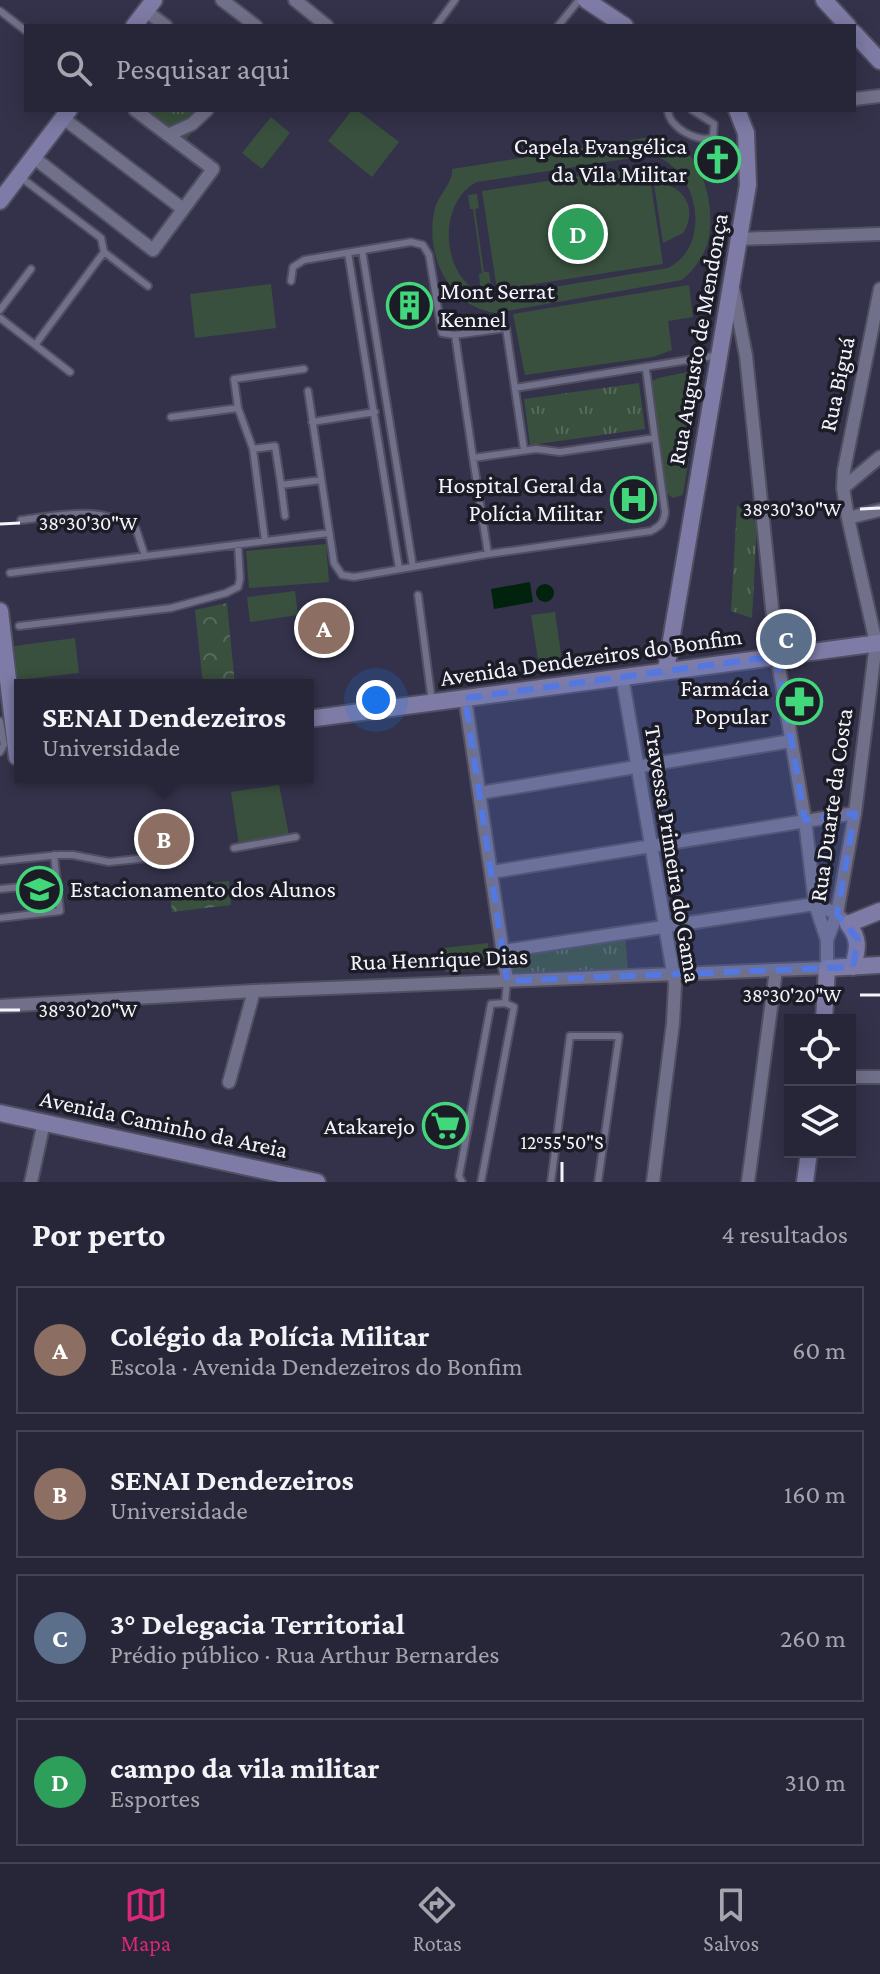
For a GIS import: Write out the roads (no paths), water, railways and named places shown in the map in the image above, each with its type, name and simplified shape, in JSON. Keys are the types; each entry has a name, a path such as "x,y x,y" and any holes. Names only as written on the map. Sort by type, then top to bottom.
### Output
{"street":[{"path":"222,0 253,24"},
{"path":"295,0 325,24"},
{"path":"824,0 846,24"},
{"path":"591,1 622,24"},
{"path":"136,24 150,5 164,24"},
{"path":"856,35 880,61"},
{"path":"856,99 880,96"},
{"path":"33,157 153,250 213,169 138,112"},
{"path":"168,135 192,124 205,112"},
{"name":"Rua Augusto de Mendonça","path":"666,670 739,239 749,165 742,112"},
{"path":"0,201 66,114 183,209"},
{"path":"739,239 880,234"},
{"path":"732,285 746,356 777,656 805,820 815,904 827,940 824,1014"},
{"name":"Rua Biguá","path":"848,518 843,488 846,452 880,289"},
{"path":"843,488 880,457"},
{"path":"848,518 880,510"},
{"name":"Rua Duarte da Costa","path":"848,518 878,643 842,919 858,939"},
{"path":"0,611 12,758"},
{"name":"Avenida Dendezeiros do Bonfim","path":"314,718 878,643"},
{"name":"Travessa Primeira do Gama","path":"622,676 675,984 653,1182"},
{"path":"465,698 507,981"},
{"path":"480,793 791,741"},
{"path":"492,872 855,813"},
{"path":"504,951 815,904 842,919 880,912"},
{"path":"853,967 858,939 880,912"},
{"path":"827,940 842,919"},
{"name":"Rua Henrique Dias","path":"0,1006 254,991 880,965"},
{"path":"748,1182 776,970"},
{"path":"229,1082 254,991"},
{"path":"856,1077 880,1077"},
{"name":"Avenida Caminho da Areia","path":"0,1113 261,1176 317,1182"},
{"path":"31,1182 44,1122"},
{"path":"805,1182 808,1158"}],"lane":[{"path":"437,24 455,0"},
{"path":"561,24 591,1"},
{"path":"0,11 24,29"},
{"path":"668,112 672,122 703,140 713,137 716,133 714,124 696,112"},
{"path":"705,117 711,112"},
{"path":"19,176 101,238 104,252 148,286"},
{"path":"291,281 293,267 298,263 411,242 423,245 429,255 440,328 445,335 506,328 524,450"},
{"path":"362,250 413,567"},
{"path":"35,345 104,252"},
{"path":"348,253 399,569"},
{"path":"0,310 31,269"},
{"path":"0,318 70,372"},
{"path":"455,335 488,554"},
{"path":"515,388 719,355"},
{"path":"265,541 253,449 238,408 234,379 304,369"},
{"path":"308,391 334,563 342,575 354,577 651,531 659,527 665,512 646,369"},
{"path":"171,417 238,408"},
{"path":"312,422 375,412"},
{"path":"473,458 524,450 560,452 655,438"},
{"path":"253,449 275,446 285,516"},
{"path":"281,485 321,480"},
{"path":"21,520 81,512 102,513 136,529 145,556"},
{"path":"10,573 329,533"},
{"path":"19,626 171,608 226,593 238,587 240,579 238,545"},
{"path":"418,595 432,702"},
{"path":"0,721 4,745 0,752"},
{"path":"234,848 296,837"},
{"path":"0,861 54,855 109,862 148,858"},
{"path":"0,918 60,911 54,855"},
{"path":"0,889 57,883"},
{"path":"505,1003 507,981"},
{"path":"462,1182 459,1176 491,1003 505,1003 514,1007 481,1182"},
{"path":"551,1182 570,1036 619,1036 598,1182"}],"place":[{"name":"Capela Evangélica da Vila Militar","path":"718,160"},
{"name":"campo da vila militar","path":"578,234"},
{"name":"Mont Serrat Kennel","path":"409,305"},
{"name":"Hospital Geral da Polícia Militar","path":"634,499"},
{"name":"Colégio da Polícia Militar","path":"324,628"},
{"name":"3° Delegacia Territorial","path":"786,639"},
{"name":"Farmácia Popular","path":"800,702"},
{"name":"SENAI Dendezeiros","path":"164,839"},
{"name":"Estacionamento dos Alunos","path":"39,889"},
{"name":"Atakarejo","path":"446,1126"}]}
